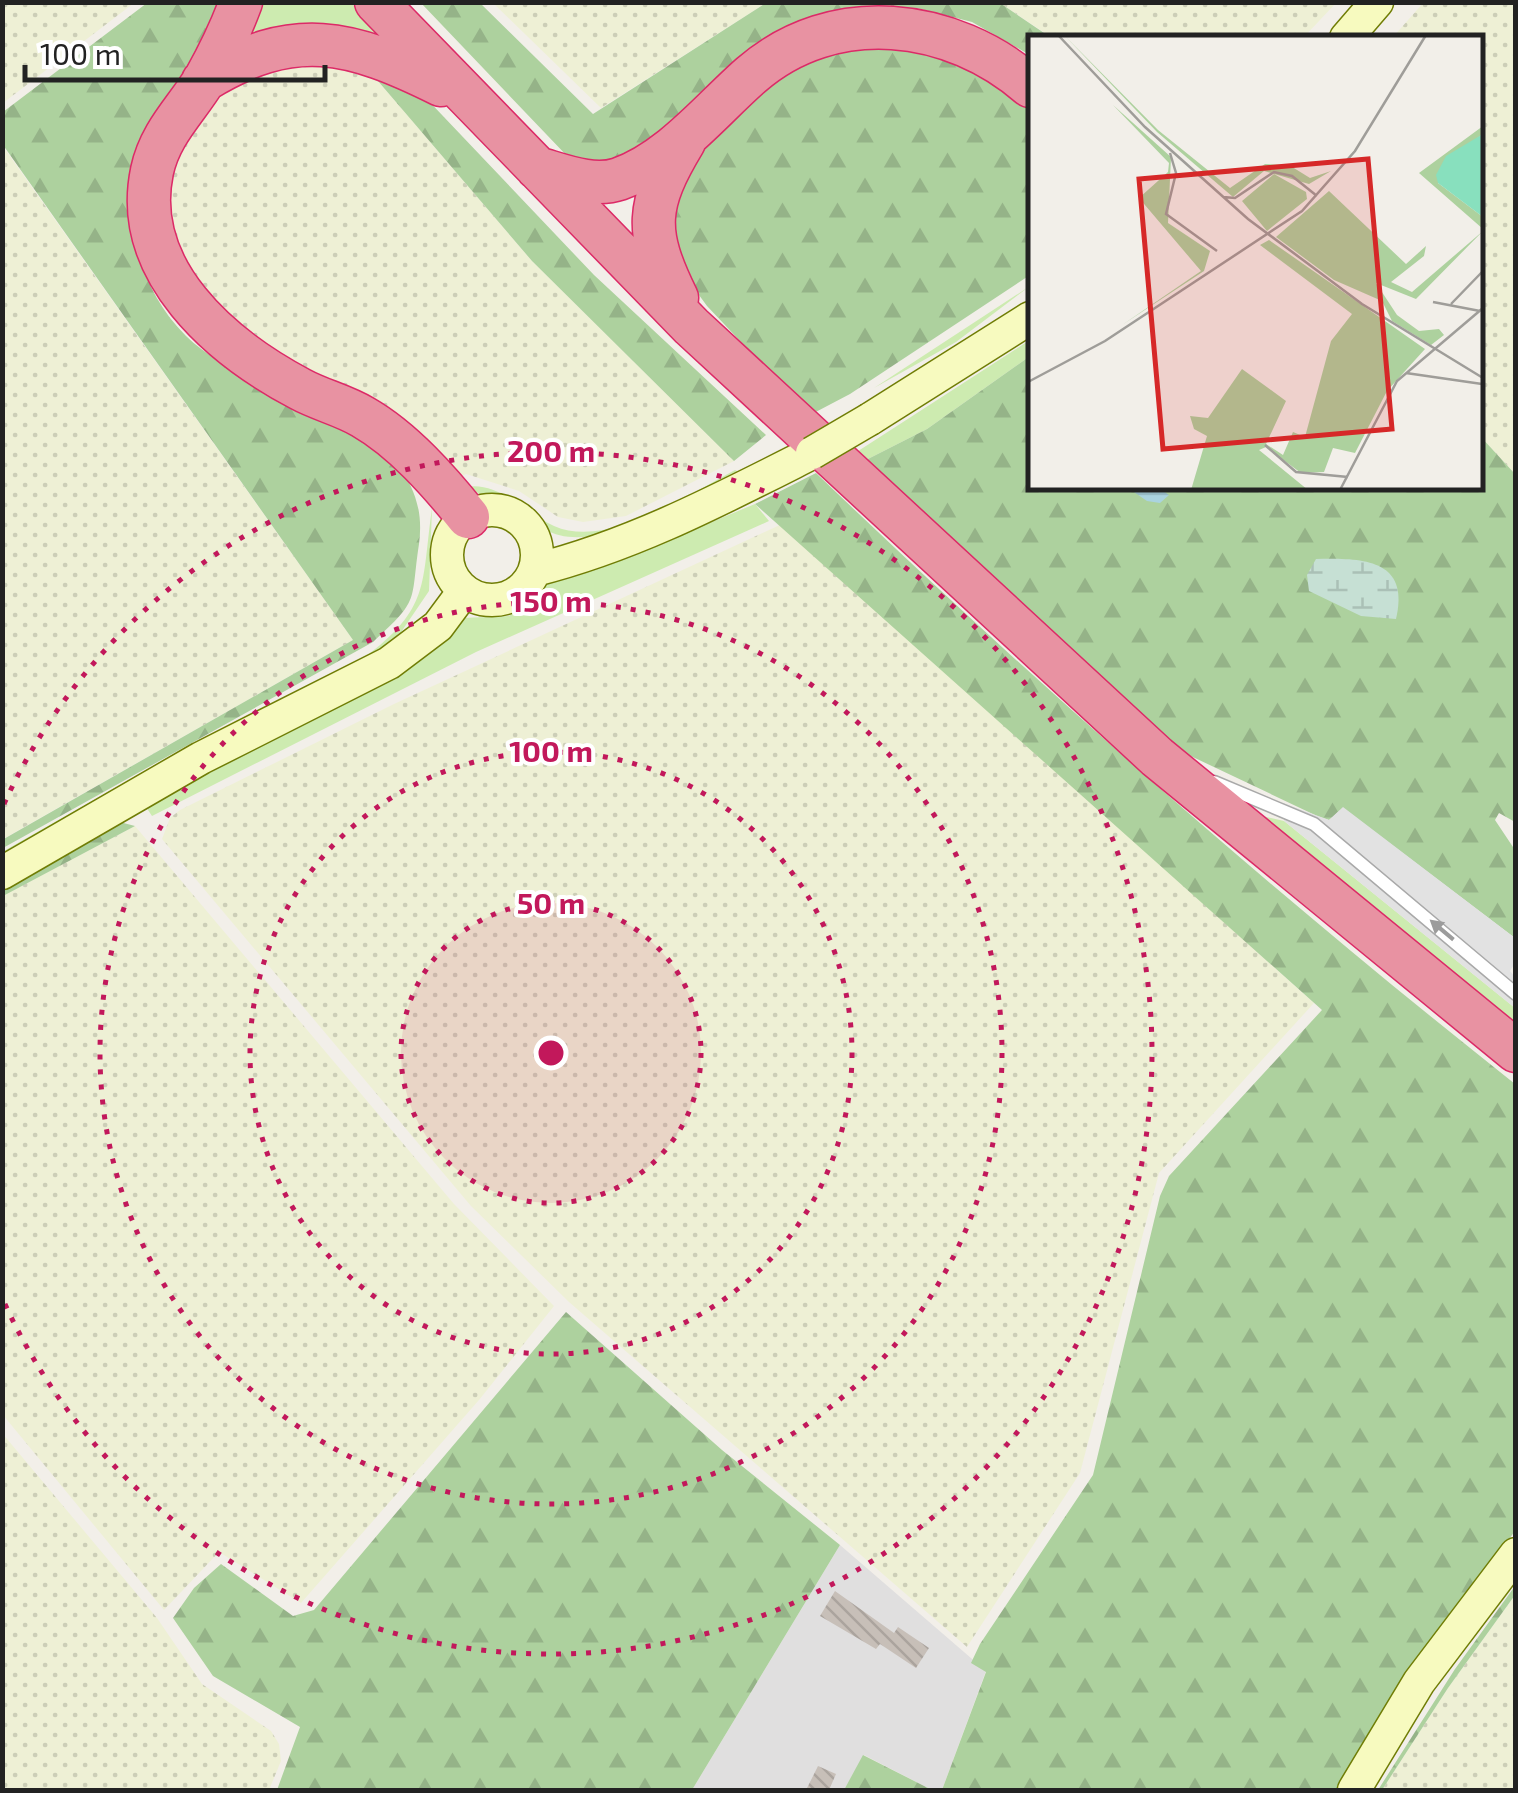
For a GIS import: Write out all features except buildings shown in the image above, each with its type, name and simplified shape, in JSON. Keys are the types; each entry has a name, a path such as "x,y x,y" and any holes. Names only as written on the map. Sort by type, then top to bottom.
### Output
{"highway":[{"path":"241,2 203,82 162,139 152,172 150,208 156,244 178,290 222,338 299,388 364,418 437,480 468,517"},
{"path":"376,2 691,326 1157,758 1516,1051"},
{"path":"534,167 596,182 618,180 690,133 754,72 797,45 858,29 925,31 975,46 1028,85"},
{"path":"203,82 251,55 295,44 322,43 378,55 462,94"},
{"path":"690,133 660,181 653,205 652,237 691,326"}],"main road":[{"path":"1349,35 1377,2"},
{"path":"535,555 632,539 773,473 870,419 1028,319"},
{"path":"486,510 504,511 522,521 535,555 528,584 506,598 489,600 464,591 448,567 447,553 457,526 486,510"},
{"path":"2,872 201,758 390,663 438,626 464,591"},
{"path":"1354,1790 1419,1682 1516,1554"}],"lane":[{"path":"1157,758 1314,824 1516,994"}],"shaded area":[{"path":"1283,803 1329,820 1343,807 1515,938 1515,963 1510,971 1515,977 1515,1008 1284,821"},
{"path":"840,1545 986,1671 942,1790 932,1790 864,1755 844,1790 692,1790"}],"green space":[{"path":"3,2 134,2 134,3 3,103"},
{"path":"250,2 351,3 398,54 223,59"},
{"path":"1424,2 1515,3 1515,474 1483,439 1483,35 1395,35"},
{"path":"147,3 226,3 131,206 146,276 173,322 217,360 335,419 371,441 400,468 417,502 419,544 413,589 406,607 373,642 3,848 2,840 353,640 3,145 3,112"},
{"path":"421,3 480,3 593,114 766,3 1000,3 1047,35 1028,35 1028,54 972,22 917,8 866,9 630,167 568,157"},
{"path":"493,3 766,3 601,108"},
{"path":"1000,3 1336,3 1306,35 1048,35"},
{"path":"859,45 945,52 1028,104 1028,276 850,394 810,415 707,306 683,273 664,222 673,181 761,87 787,71"},
{"path":"274,58 372,74 532,261 734,461 626,516 583,522 558,517 519,491 466,474 456,479 235,333 170,240 166,171 217,90"},
{"path":"372,74 423,95 594,275 766,435 734,461 532,261"},
{"path":"2,145 353,640 3,839 2,839"},
{"path":"1028,287 956,342 874,388"},
{"path":"1028,341 1028,357 927,429 862,462 852,455"},
{"path":"1028,357 1028,490 1483,490 1483,439 1515,474 1515,822 1499,813 1495,820 1515,850 1515,938 1343,808 1329,820 1317,816 1176,749 862,462 927,429"},
{"path":"735,470 741,473 673,509 617,531 590,536 565,536 545,529 509,500 466,487 478,486 501,493 554,526 599,531 648,516"},
{"path":"816,473 1159,787 1335,938 1515,1084 1515,1531 1456,1611 1339,1790 942,1790 986,1672 971,1663 980,1644 1093,1475 1160,1196 1169,1176 1322,1010 755,504"},
{"path":"755,504 769,521 476,652 152,816 144,804 462,618 509,616 546,583 637,553"},
{"path":"432,508 429,591 395,641 3,859 2,852 194,743 364,658 386,640 412,609 419,593"},
{"path":"782,524 1314,1003 1159,1173 1080,1473 967,1647 569,1302 471,1206 162,839 170,818 180,810 394,704"},
{"path":"1316,559 1366,562 1389,573 1399,599 1396,619 1361,616 1309,591 1307,575"},
{"path":"1253,814 1284,821 1515,1008 1515,1035"},
{"path":"116,821 135,826 3,896 2,885"},
{"path":"135,826 454,1204 554,1306 479,1400 301,1603 219,1552 164,1610 3,1415 2,896"},
{"path":"566,1312 722,1450 840,1545 692,1790 277,1790 300,1727 213,1676 173,1618 194,1588 221,1564 293,1616 314,1610"},
{"path":"2,1433 157,1618 202,1684 271,1731 279,1744 281,1761 269,1790 3,1790"},
{"path":"1515,1586 1515,1595 1382,1790 1378,1790 1455,1669"},
{"path":"1515,1595 1515,1790 1382,1790 1448,1688"},
{"path":"863,1755 932,1790 844,1790"}],"water":[{"path":"1131,490 1162,490 1169,495 1160,503 1147,501"}]}
